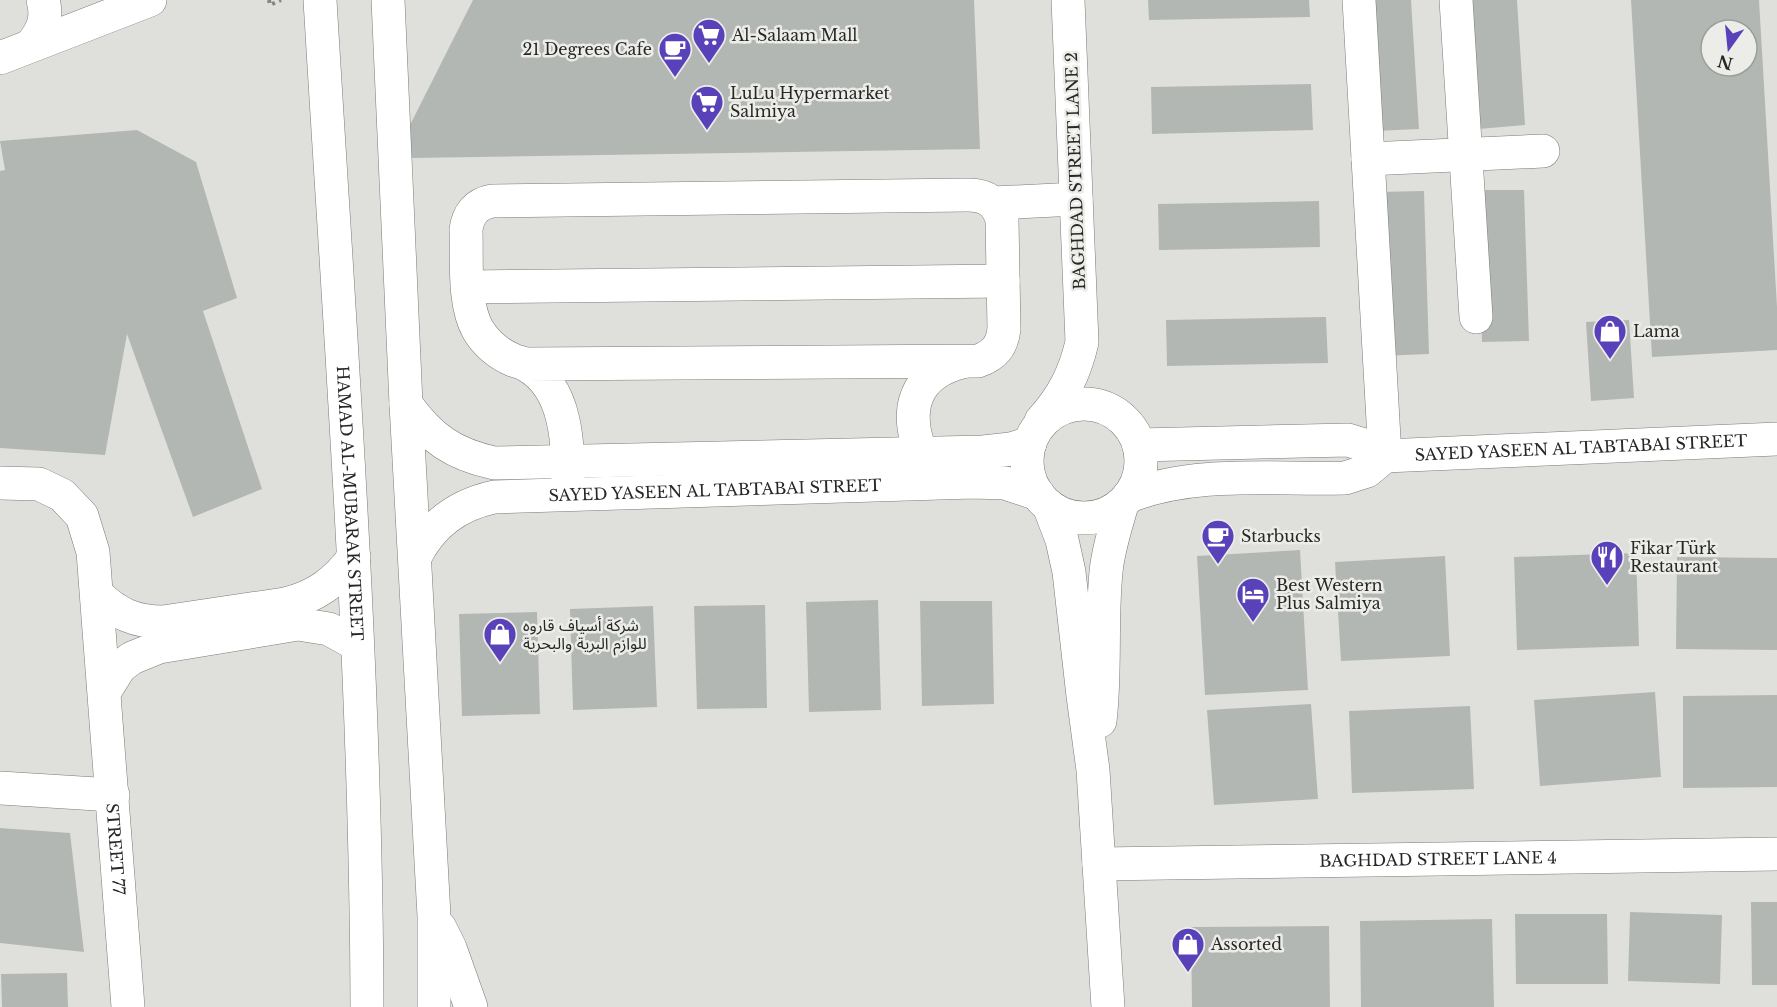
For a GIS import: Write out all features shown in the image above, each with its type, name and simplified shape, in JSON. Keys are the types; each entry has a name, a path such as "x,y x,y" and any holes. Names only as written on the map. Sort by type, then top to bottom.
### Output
{"street":[{"path":"32,45 44,25 46,13 43,0"},
{"path":"0,58 150,0"},
{"name":"HAMAD AL-MUBARAK STREET","path":"320,0 354,557 366,880 367,1007"},
{"path":"388,0 406,404 435,916 435,1007"},
{"name":"BAGHDAD STREET LANE 2","path":"1036,432 1068,385 1077,364 1082,342 1068,0"},
{"path":"1044,500 1062,514 1077,518 1101,515 1153,487 1194,480 1345,478 1366,471 1385,456 1359,0"},
{"path":"1456,0 1476,317"},
{"path":"1368,159 1543,151"},
{"path":"568,494 568,460 564,429 556,399 538,374 526,364 499,352 478,330 472,316 468,287 467,221 476,207 492,201 968,195 977,195 994,203 1076,199"},
{"path":"526,364 978,361 989,357 1003,340 1002,220 994,203"},
{"path":"468,287 1003,281"},
{"name":"BAGHDAD STREET LANE 2","path":"1082,342 1095,378 1113,412"},
{"path":"921,453 914,434 912,414 917,395 928,378 945,366 964,361"},
{"name":"SAYED YASEEN AL TABTABAI STREET","path":"406,404 434,437 453,450 494,463 516,464 568,460 997,451 1036,432"},
{"path":"1094,770 1104,691 1106,572 1111,542 1126,500 1138,481 1141,463 1139,446 1125,421 1113,412 1098,406 1083,404 1068,407 1036,432 1028,456 1028,470 1032,483 1044,500 1062,540 1069,572 1094,770 1108,1007"},
{"name":"SAYED YASEEN AL TABTABAI STREET","path":"1139,446 1348,440 1374,448 1385,456 1777,439"},
{"name":"SAYED YASEEN AL TABTABAI STREET","path":"415,557 431,531 453,512 466,505 494,497 973,482 1005,483 1044,500"},
{"name":"STREET 77","path":"0,483 39,484 62,495 82,516 93,552 128,1007"},
{"path":"98,596 120,614 148,622 163,622 285,604 301,600 324,588 344,571 354,557"},
{"path":"105,691 120,667 132,658 159,647 298,624 329,629 356,644"},
{"path":"0,789 113,795"},
{"name":"BAGHDAD STREET LANE 4","path":"1099,864 1777,854"},
{"path":"435,916 450,948 471,1007"}],"path":[{"path":"269,0 270,5 281,0"}],"building":[{"name":"Al-Salaam Mall","path":"473,0 974,0 980,149 411,158 409,127"},
{"path":"1148,0 1309,0 1310,17 1149,20"},
{"path":"1368,0 1411,0 1419,129 1375,131"},
{"path":"1471,0 1517,0 1525,125 1479,129"},
{"path":"1631,0 1759,0 1777,307 1777,350 1652,357"},
{"path":"1311,84 1313,130 1152,134 1151,87"},
{"path":"137,130 196,162 237,298 203,311 262,489 193,517 127,334 105,455 0,448 0,171 5,170 0,141"},
{"path":"1478,190 1524,190 1529,341 1482,342"},
{"path":"1424,191 1429,354 1380,356 1375,192"},
{"path":"1319,201 1320,247 1159,250 1158,204"},
{"path":"1326,317 1328,363 1167,366 1166,320"},
{"name":"Lama","path":"1629,320 1634,398 1591,401 1586,322"},
{"name":"Best Western Plus Salmiya","path":"1300,550 1308,690 1205,695 1197,556"},
{"path":"1636,553 1639,646 1517,650 1514,557"},
{"path":"1445,556 1450,656 1341,661 1335,562"},
{"path":"1677,557 1777,558 1777,650 1676,649"},
{"path":"878,600 881,710 809,712 806,602"},
{"path":"920,601 992,601 994,704 922,706"},
{"path":"765,605 767,708 697,709 694,606"},
{"path":"653,606 657,707 573,710 570,609"},
{"path":"537,612 540,714 462,716 459,614"},
{"path":"1655,692 1661,777 1540,786 1534,700"},
{"path":"1777,695 1777,787 1683,788 1683,696"},
{"path":"1311,704 1318,799 1214,805 1207,710"},
{"path":"1470,706 1474,789 1352,793 1349,711"},
{"path":"0,828 70,833 84,952 0,943"},
{"path":"1751,902 1777,902 1777,985 1752,985"},
{"path":"1630,912 1722,915 1720,984 1628,981"},
{"path":"1515,914 1607,914 1608,984 1516,984"},
{"path":"1492,919 1494,1007 1361,1007 1360,921"},
{"path":"1329,926 1330,1007 1192,1007 1191,927"},
{"path":"67,973 68,1007 2,1007 1,974"}],"place":[{"name":"Al-Salaam Mall","path":"709,64"},
{"name":"21 Degrees Cafe","path":"675,78"},
{"name":"LuLu Hypermarket Salmiya","path":"707,131"},
{"name":"Lama","path":"1610,360"},
{"name":"Starbucks","path":"1218,565"},
{"name":"Fikar Türk Restaurant","path":"1607,586"},
{"name":"Best Western Plus Salmiya","path":"1253,623"},
{"name":"شركة أسياف قاروه للوازم البرية والبحرية","path":"500,663"},
{"name":"Assorted","path":"1188,973"}]}
